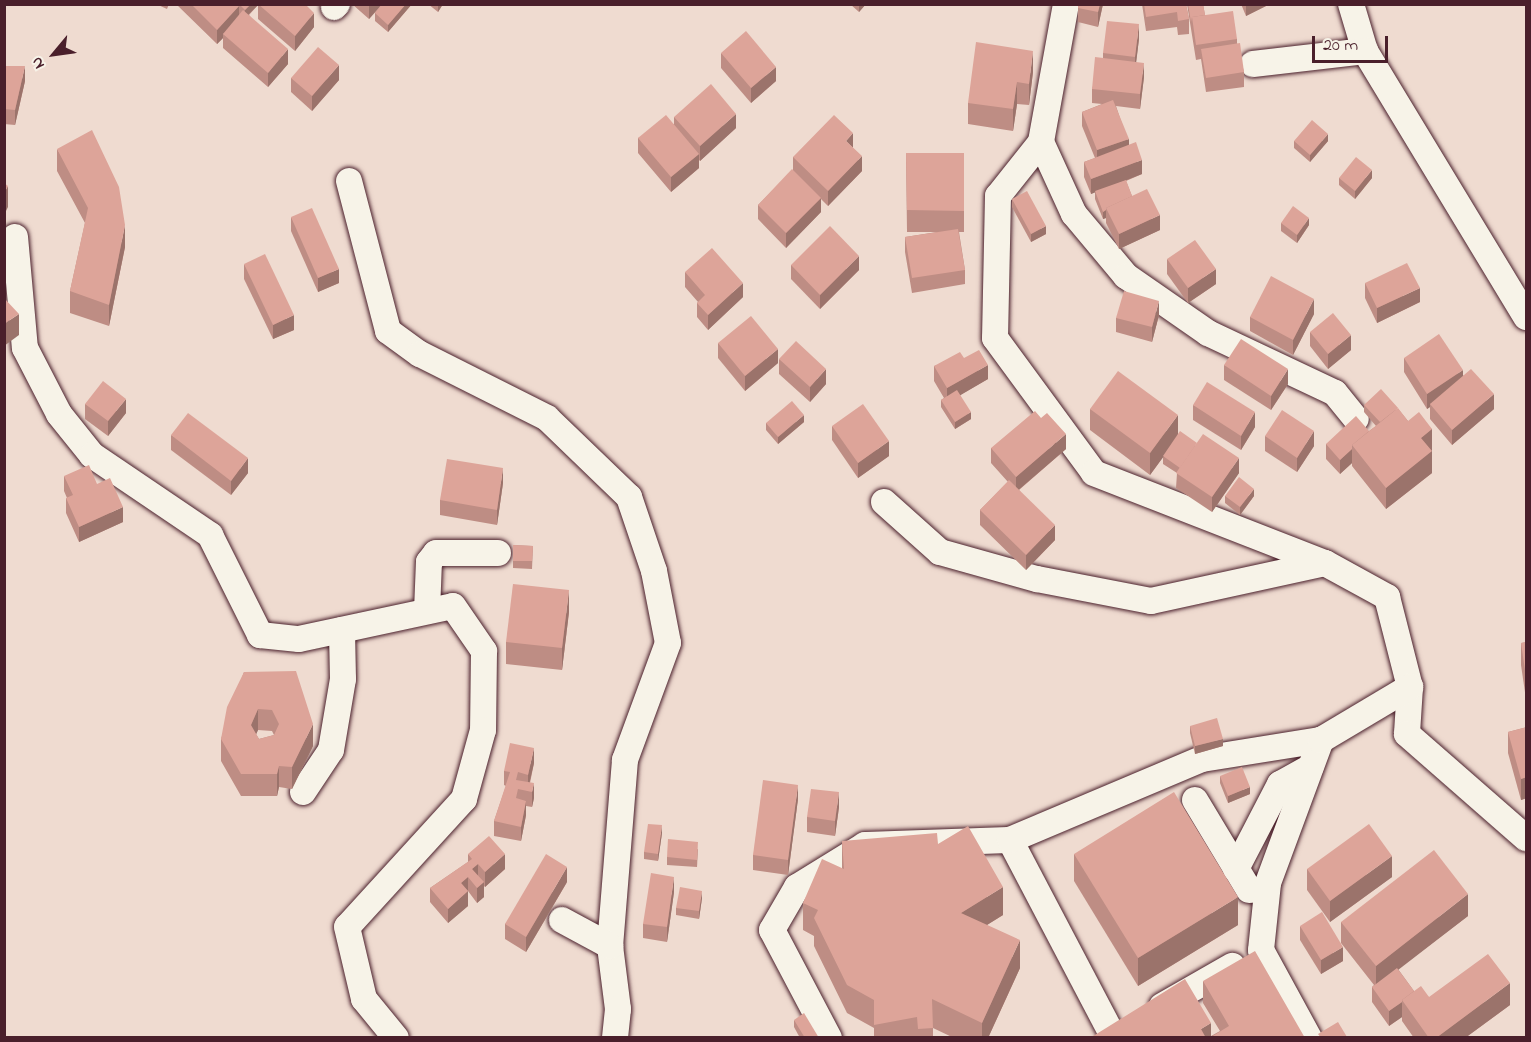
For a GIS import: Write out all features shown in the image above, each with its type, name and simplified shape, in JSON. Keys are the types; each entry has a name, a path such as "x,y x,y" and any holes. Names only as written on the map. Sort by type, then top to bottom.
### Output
{"street":[{"path":"1066,4 1041,142 998,196 995,338 1094,473 1325,563 1387,597 1410,687 1407,734 1527,838"},
{"path":"1351,4 1365,51 1527,317"},
{"path":"1253,64 1365,51"},
{"path":"1041,142 1074,214 1126,276 1208,333 1335,393 1356,419"},
{"path":"349,181 388,331 420,354 547,418 629,497 654,571 668,643 625,760 610,946 618,1009 615,1038"},
{"path":"15,237 25,348 59,414 92,455 210,535 260,635 299,639 453,606 484,651 483,730 464,799 347,927 364,999 396,1038"},
{"path":"884,502 940,552 1037,579 1151,601 1325,563"},
{"path":"427,611 429,562 436,553 498,554"},
{"path":"303,792 331,750 343,679 342,630"},
{"path":"829,1038 772,930 797,887 865,845 1010,840 1202,759 1321,740 1410,687"},
{"path":"1309,1038 1261,950 1268,883 1321,740"},
{"path":"1195,800 1242,880 1280,784 1311,767"},
{"path":"1010,840 1123,1028 1261,950"},
{"path":"562,920 610,946"}],"building":[{"path":"191,4 238,4 239,6 217,30"},
{"path":"239,4 251,4 245,10"},
{"path":"258,4 305,4 314,13 295,36"},
{"path":"382,4 406,4 388,25 375,13"},
{"path":"1078,4 1100,4 1098,12 1078,8"},
{"path":"1144,4 1186,4 1189,19 1178,21 1177,12 1146,17"},
{"path":"1188,4 1203,4 1205,15 1192,17 1191,22"},
{"path":"243,10 288,49 268,73 223,34"},
{"path":"1233,11 1237,39 1196,45 1192,17"},
{"path":"1107,21 1139,24 1135,57 1103,53"},
{"path":"746,31 776,67 751,88 721,53"},
{"path":"976,42 1033,51 1029,84 1017,82 1013,109 968,103"},
{"path":"1240,43 1244,72 1206,78 1201,49"},
{"path":"318,47 339,65 312,96 291,78"},
{"path":"1095,57 1144,63 1140,94 1092,89"},
{"path":"4,66 25,66 15,110 4,109"},
{"path":"711,84 736,114 700,146 674,117"},
{"path":"1113,100 1129,139 1097,150 1082,112"},
{"path":"666,115 699,154 671,177 638,138"},
{"path":"834,115 853,133 846,141 862,156 828,191 793,157"},
{"path":"1312,120 1328,134 1310,155 1294,141"},
{"path":"92,130 119,187 125,225 109,305 70,291 88,208 57,149"},
{"path":"1136,142 1142,160 1091,179 1084,162"},
{"path":"906,153 964,153 964,211 907,210"},
{"path":"1356,157 1372,170 1355,191 1339,178"},
{"path":"792,169 821,198 786,233 758,205"},
{"path":"1126,180 1132,196 1106,208 1103,212 1095,191"},
{"path":"1147,189 1160,215 1119,234 1106,208"},
{"path":"1027,191 1046,226 1031,234 1012,199"},
{"path":"1293,206 1309,218 1297,235 1281,223"},
{"path":"312,208 339,269 318,278 291,217"},
{"path":"830,226 859,256 820,295 791,265"},
{"path":"958,229 965,270 912,278 905,237"},
{"path":"1195,240 1216,269 1188,288 1167,259"},
{"path":"712,248 743,283 708,315 697,303 705,295 685,272"},
{"path":"265,254 294,315 273,325 244,264"},
{"path":"1407,263 1420,288 1377,308 1365,283"},
{"path":"1271,276 1314,299 1293,340 1250,317"},
{"path":"1124,291 1159,301 1152,327 1116,318"},
{"path":"4,298 19,314 4,324"},
{"path":"1333,313 1351,335 1328,354 1310,332"},
{"path":"751,316 778,349 745,376 718,343"},
{"path":"1439,334 1463,370 1427,394 1404,358"},
{"path":"1241,339 1288,369 1271,396 1224,365"},
{"path":"796,341 826,369 810,387 779,359"},
{"path":"979,350 988,365 947,388 934,366 960,352 964,358"},
{"path":"1471,369 1494,394 1452,430 1430,404"},
{"path":"1118,371 1178,415 1150,453 1090,409"},
{"path":"103,381 126,399 108,421 85,404"},
{"path":"1207,382 1255,412 1241,436 1193,405"},
{"path":"1381,389 1399,409 1380,422 1364,405"},
{"path":"957,390 971,412 955,422 941,400"},
{"path":"792,401 804,415 778,437 766,423"},
{"path":"863,404 889,441 858,463 832,426"},
{"path":"1398,408 1408,421 1419,412 1432,429 1421,438 1432,451 1386,488 1352,445"},
{"path":"1282,410 1314,431 1297,458 1265,436"},
{"path":"1035,411 1041,418 1047,413 1066,434 1016,477 991,448"},
{"path":"188,413 248,458 231,481 171,435"},
{"path":"1356,416 1369,431 1352,445 1352,449 1340,460 1326,444"},
{"path":"1180,431 1197,443 1180,468 1163,456"},
{"path":"1203,434 1239,458 1212,497 1176,473"},
{"path":"447,459 503,468 497,510 440,500"},
{"path":"89,465 97,484 110,478 123,507 79,527 66,498 73,495 64,476"},
{"path":"1239,477 1254,489 1240,507 1225,496"},
{"path":"1009,480 1055,525 1026,555 980,510"},
{"path":"513,545 533,546 532,561 513,561"},
{"path":"513,584 569,590 562,648 506,642"},
{"path":"1527,642 1527,684 1521,643"},
{"path":"296,671 313,724 292,767 279,766 277,774 241,774 221,739 227,707 244,672","holes":["258,709 272,710 279,724 274,735 259,739 251,725"]},
{"path":"1217,718 1223,739 1195,746 1190,726"},
{"path":"1527,727 1527,777 1521,779 1508,732"},
{"path":"510,743 534,748 528,775 518,772 516,780 534,783 532,792 518,789 516,798 526,801 521,827 494,821 510,772 504,771"},
{"path":"1242,767 1250,787 1228,796 1220,776"},
{"path":"763,780 798,785 788,860 753,855"},
{"path":"811,789 839,792 835,821 807,817"},
{"path":"1174,792 1238,897 1138,958 1074,854"},
{"path":"648,824 662,825 658,854 644,852"},
{"path":"1369,824 1392,856 1330,901 1307,869"},
{"path":"968,826 1003,887 961,913 1020,940 982,1023 932,999 933,1028 918,1029 917,1017 874,1025 874,1000 847,985 814,918 818,910 803,903 822,859 844,869 842,841 937,833 938,844"},
{"path":"489,836 505,854 485,872 478,864 472,869 484,882 477,888 468,877 461,883 468,891 448,909 430,888 472,859 468,854"},
{"path":"668,839 698,842 697,860 667,857"},
{"path":"1434,850 1468,894 1376,966 1341,922"},
{"path":"546,854 567,867 526,937 505,924"},
{"path":"651,873 674,877 667,927 643,924"},
{"path":"680,887 702,891 699,911 676,908"},
{"path":"1322,912 1343,947 1321,960 1300,926"},
{"path":"1255,951 1305,1038 1211,1038 1229,1026 1203,981"},
{"path":"1488,954 1510,983 1436,1038 1429,1038 1402,1000 1421,986 1429,997"},
{"path":"1397,968 1414,991 1389,1011 1372,987"},
{"path":"1185,979 1211,1023 1201,1029 1206,1038 1090,1038"},
{"path":"804,1013 819,1038 805,1038 794,1020"},
{"path":"1338,1022 1347,1037 1321,1038 1318,1034"}]}
